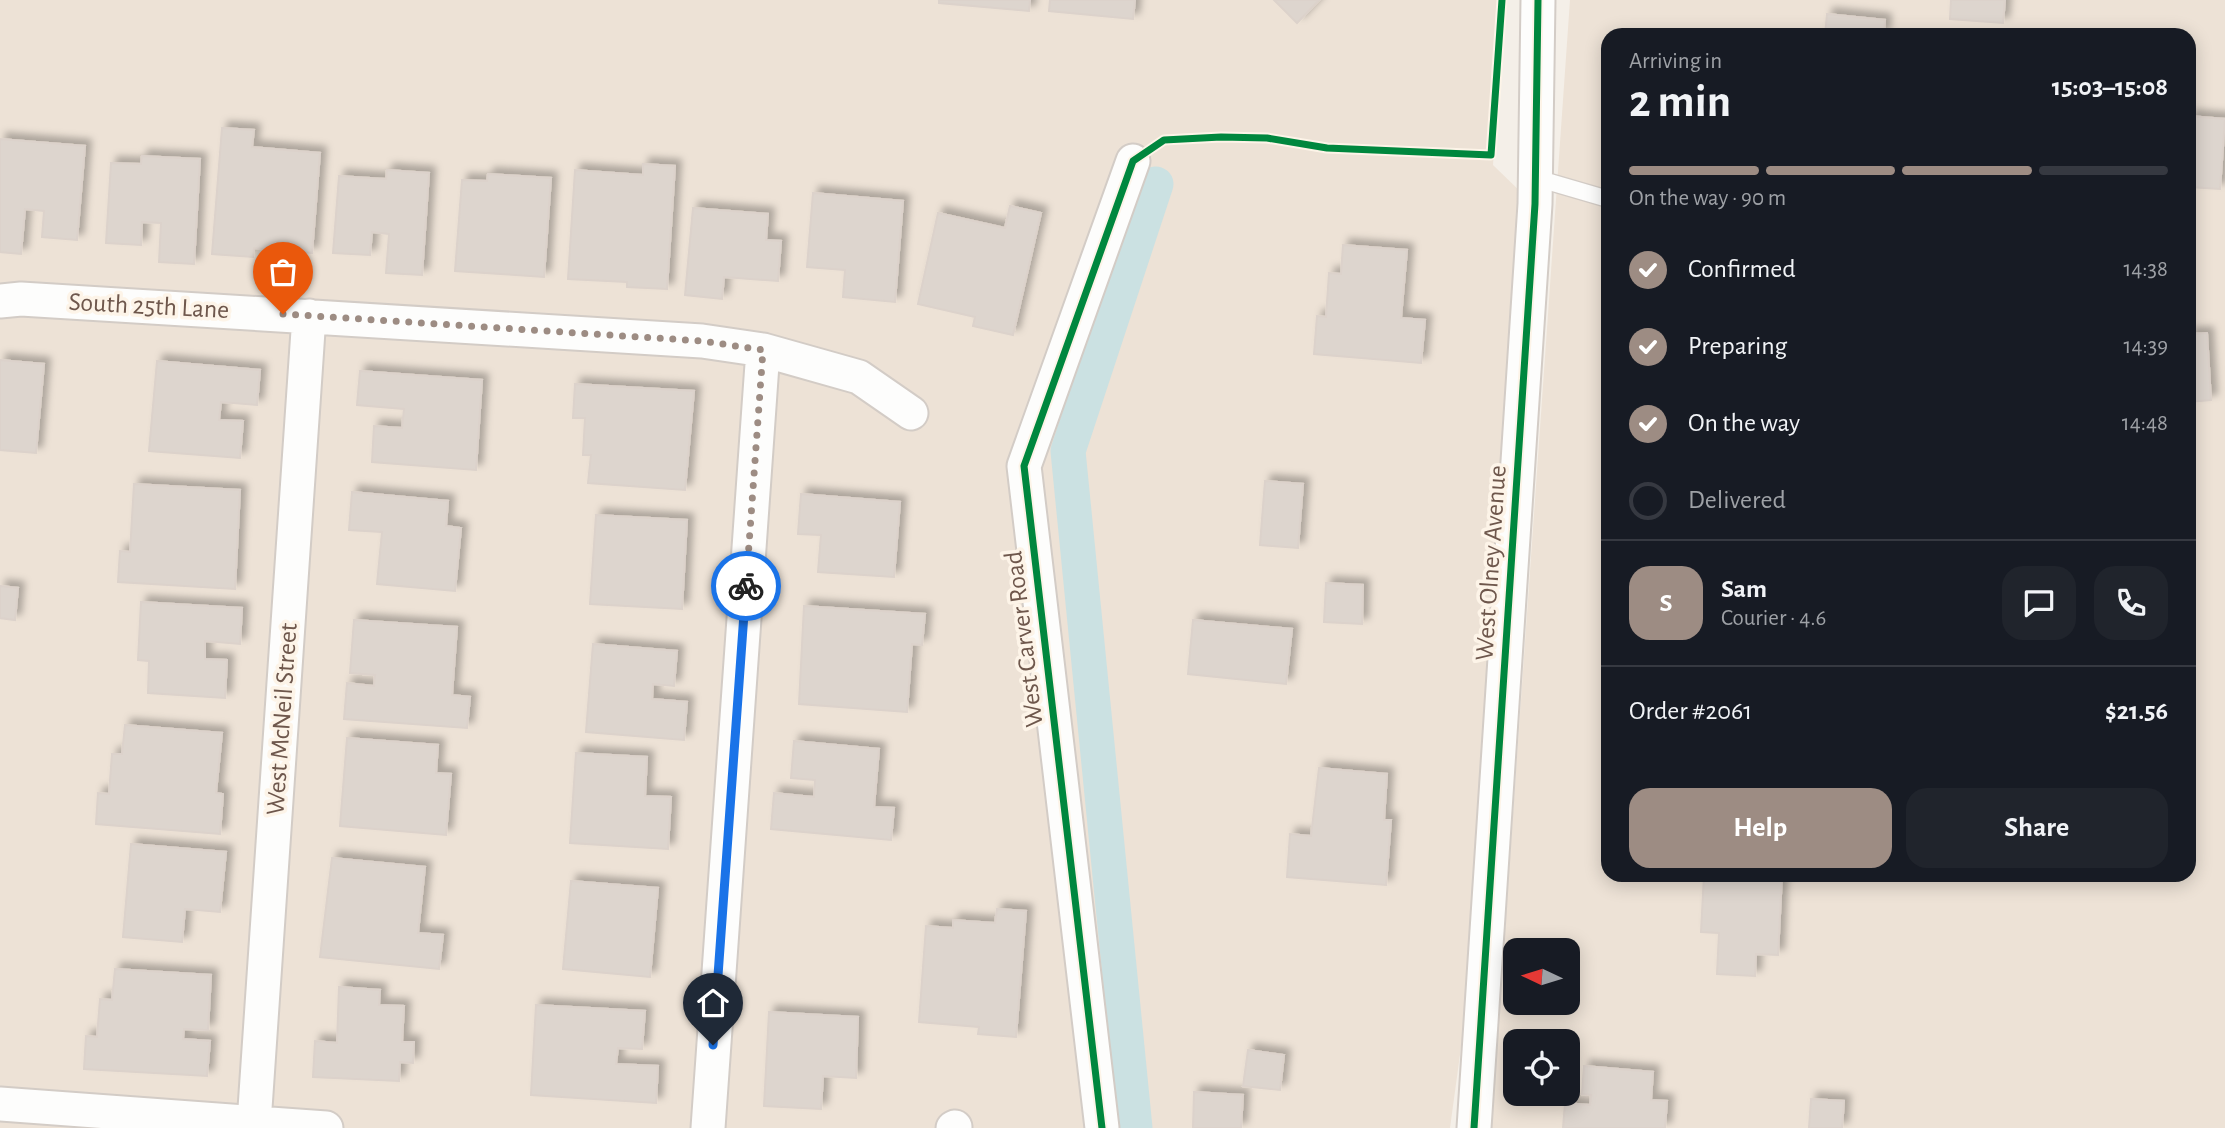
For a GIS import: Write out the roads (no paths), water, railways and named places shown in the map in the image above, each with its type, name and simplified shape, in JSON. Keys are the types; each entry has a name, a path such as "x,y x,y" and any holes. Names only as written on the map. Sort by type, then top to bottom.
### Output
{"street":[{"name":"West Olney Avenue","path":"1474,1128 1536,178 1538,0"},
{"name":"West Carver Road","path":"1102,1128 1024,466 1133,162"},
{"name":"South 25th Lane","path":"0,301 21,299 702,341 763,350 859,377 911,413"},
{"name":"West McNeil Street","path":"254,1123 309,316"},
{"path":"708,1128 763,350"},
{"path":"0,1104 326,1128"}],"lane":[{"path":"1536,178 1601,197"}],"waterway":[{"path":"1135,1128 1068,451 1156,184"}]}
